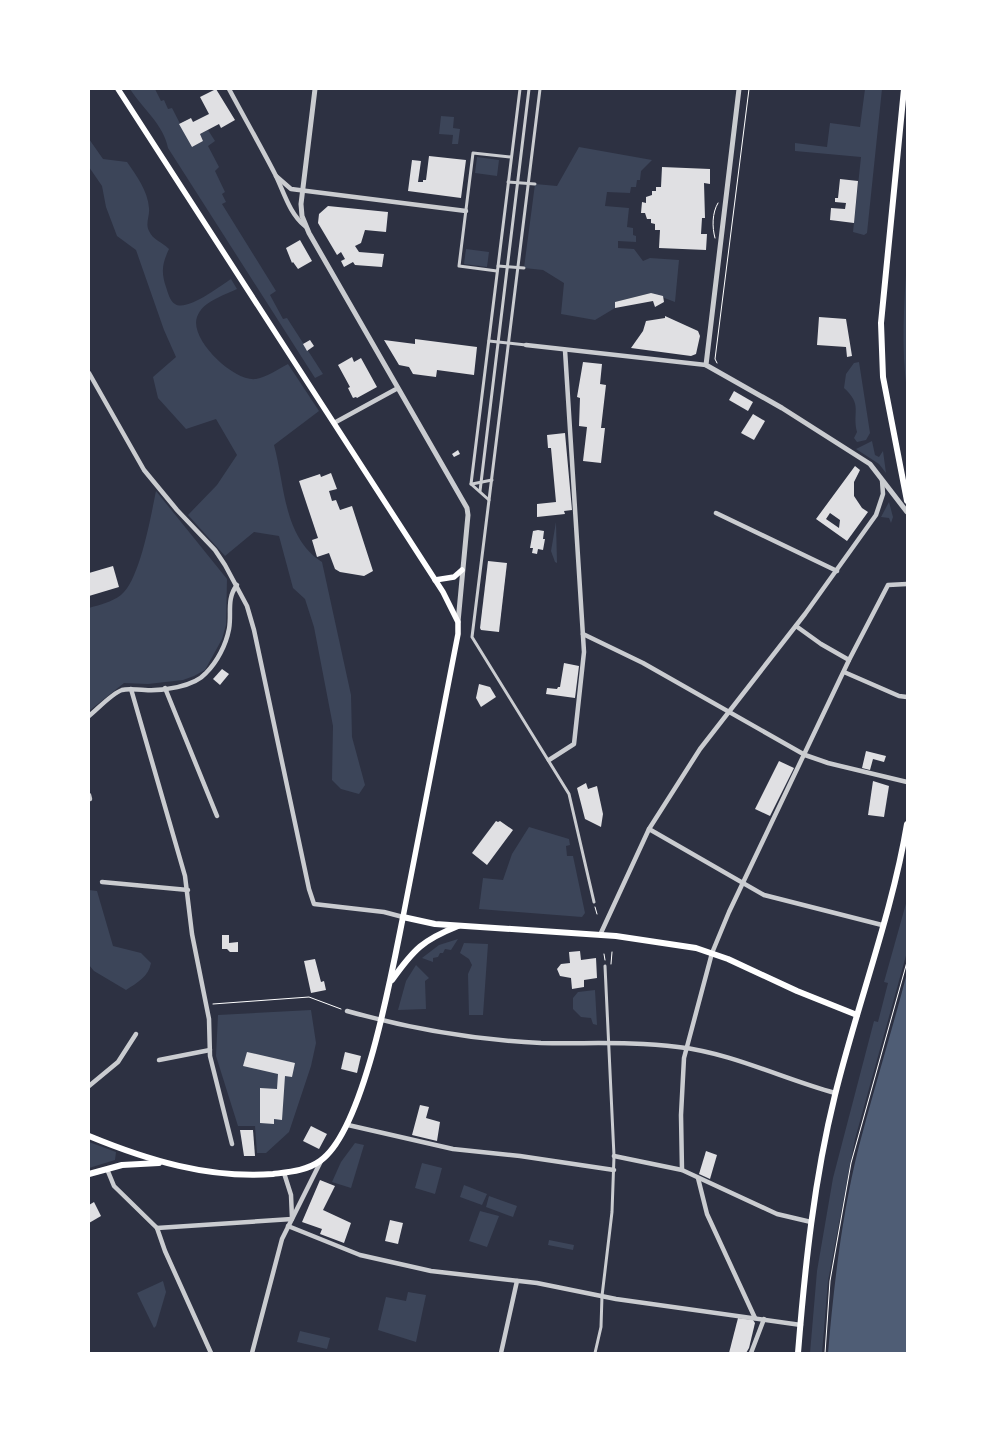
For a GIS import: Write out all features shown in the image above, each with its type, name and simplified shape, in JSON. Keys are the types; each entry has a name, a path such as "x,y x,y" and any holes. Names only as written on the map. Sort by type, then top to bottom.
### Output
{"main road":[{"path":"89,1136 127,1151 165,1162 234,1175 284,1173 306,1169 321,1161 348,1125 364,1080 390,983 456,648 458,622 435,580 118,89"},
{"path":"904,89 880,323 883,377 907,501"},
{"path":"435,580 454,577 462,570"},
{"path":"798,1353 810,1222 835,1094 882,925 907,824"},
{"path":"403,917 435,924 600,935 665,943 712,953 812,998 857,1014"},
{"path":"390,983 414,950 425,941 461,925"},
{"path":"89,1174 122,1165 165,1162"}],"street":[{"path":"229,89 276,176 288,204 298,220 305,226"},
{"path":"315,89 302,191 302,216 305,226 462,499 468,515 458,622"},
{"path":"471,484 520,89"},
{"path":"480,491 529,89"},
{"path":"540,89 472,637 570,794 594,902"},
{"path":"706,365 739,89"},
{"path":"497,271 459,266 473,153 511,157"},
{"path":"276,176 291,189 466,211"},
{"path":"508,182 535,184"},
{"path":"498,266 524,268"},
{"path":"489,341 706,365 782,408 870,464 907,512"},
{"path":"549,760 574,744 582,677 583,634 566,350"},
{"path":"89,372 144,470 177,510 215,550 237,585 250,613 309,890 314,904 384,912 403,917"},
{"path":"334,424 398,388"},
{"path":"600,935 649,829 696,754 796,626 876,516 883,494 882,478"},
{"path":"471,484 492,480"},
{"path":"471,484 489,501"},
{"path":"716,513 837,571"},
{"path":"682,1170 681,1081 686,1048 712,953 742,883 849,660 888,585 907,584"},
{"path":"89,716 118,692 131,689 165,688 197,680 211,667 225,641 229,628 230,598 237,585"},
{"path":"796,626 820,644 849,660"},
{"path":"583,634 643,663 805,754 828,763 907,782"},
{"path":"844,672 899,696 907,697"},
{"path":"165,688 217,816"},
{"path":"131,689 188,890 192,934 206,1004 210,1050 232,1144"},
{"path":"649,829 764,895 784,902 882,925"},
{"path":"102,882 188,890"},
{"path":"595,1353 601,1327 602,1296 614,1170 605,966"},
{"path":"347,1011 460,1037 540,1042 608,1042 686,1048 751,1064 835,1094"},
{"path":"89,1086 118,1062 136,1034"},
{"path":"159,1060 210,1050"},
{"path":"348,1125 453,1149 520,1156 614,1170"},
{"path":"614,1156 682,1170 781,1215 810,1222"},
{"path":"252,1353 282,1240 321,1161"},
{"path":"107,1169 114,1186 157,1228 165,1251 211,1353"},
{"path":"284,1173 291,1195 292,1219"},
{"path":"698,1178 707,1214 755,1318"},
{"path":"157,1228 292,1219"},
{"path":"288,1226 360,1255 388,1263 801,1325"},
{"path":"501,1353 517,1281"},
{"path":"752,1353 764,1319"}],"path":[{"path":"721,373 714,359 749,89"},
{"path":"594,902 597,914"},
{"path":"605,971 610,968 612,952"},
{"path":"825,1353 830,1281 851,1163 907,962"},
{"path":"206,1004 309,997 347,1011"}],"shaded area":[{"path":"130,89 155,89 161,101 164,100 168,109 172,108 192,147 203,141 200,134 208,130 215,141 208,146 219,167 215,171 225,192 222,194 226,202 222,204 276,291 270,295 283,319 287,318 323,374 315,378 168,148 166,140 157,124"},
{"path":"865,89 882,89 867,233 864,235 853,232 861,157 795,151 795,143 827,147 830,123 860,127"},
{"path":"441,116 454,117 453,128 460,129 458,144 452,144 453,135 439,134"},
{"path":"89,139 103,159 127,162 141,184 148,202 147,225 149,231 155,239 169,249 163,272 164,282 173,303 180,306 195,301 231,279 237,289 214,300 200,311 196,326 206,347 226,367 236,374 247,378 260,378 288,364 319,411 274,445 293,525 309,551 322,562 351,695 352,737 365,785 359,794 341,789 332,780 333,726 314,627 305,599 293,588 279,536 254,532 225,556 188,515 217,485 237,455 216,419 186,429 158,398 153,377 176,357 164,330 136,250 117,236 106,207 102,186 89,167"},
{"path":"579,147 652,160 641,171 640,180 637,180 636,187 631,187 630,193 607,192 605,206 629,208 627,227 633,228 636,242 618,241 618,248 634,249 643,261 650,258 679,260 675,302 651,293 615,302 615,308 595,320 561,314 564,283 543,270 524,268 535,184 557,186"},
{"path":"477,157 499,160 497,176 475,173"},
{"path":"466,249 489,252 487,267 464,264"},
{"path":"907,260 907,391 904,309"},
{"path":"859,362 870,433 866,440 857,442 854,438 857,432 855,404 850,394 844,388 846,374 854,363"},
{"path":"872,441 875,455 879,457 883,451 886,473 879,464 856,449"},
{"path":"156,491 227,579 226,625 222,639 205,670 194,676 183,680 148,684 124,683 89,711 89,608 114,600 128,587 134,576 144,546"},
{"path":"889,502 893,517 891,523 889,518 881,517"},
{"path":"556,522 557,563 551,551"},
{"path":"529,827 569,839 570,845 566,846 567,856 573,856 585,913 582,917 479,909 483,878 503,880 512,854"},
{"path":"89,890 97,891 113,946 141,953 151,963 148,972 126,990 94,971 89,965"},
{"path":"907,900 907,952 855,1139 828,1281 822,1353 810,1353 817,1271 833,1178 874,1021 878,1022 888,983 884,982"},
{"path":"458,939 451,950 445,949 438,957 433,958 433,962 422,958 439,945"},
{"path":"464,943 488,944 483,1015 469,1015 468,974 472,965 469,959 460,953"},
{"path":"416,965 429,978 425,981 426,1009 398,1010 406,981"},
{"path":"907,973 907,1353 828,1353 839,1249 853,1171"},
{"path":"595,990 597,1025 593,1024 591,1018 581,1017 573,1009 573,998 578,992"},
{"path":"311,1010 316,1043 311,1066 289,1132 266,1153 257,1153 255,1126 238,1126 216,1056 218,1015"},
{"path":"89,1142 116,1152 115,1160 89,1168"},
{"path":"355,1143 364,1145 351,1188 332,1182 341,1162"},
{"path":"422,1163 442,1168 435,1194 415,1188"},
{"path":"464,1185 487,1194 482,1205 460,1197"},
{"path":"489,1196 517,1206 513,1217 486,1207"},
{"path":"480,1211 499,1216 487,1247 469,1241"},
{"path":"549,1240 574,1245 573,1250 548,1245"},
{"path":"163,1281 166,1292 154,1328 137,1293"},
{"path":"408,1292 426,1295 416,1342 378,1330 386,1297 406,1301"},
{"path":"300,1331 330,1338 327,1349 297,1342"}],"building":[{"path":"216,89 235,120 221,128 219,124 200,134 203,141 192,147 179,124 191,118 193,122 209,114 200,97"},
{"path":"429,156 466,160 461,198 408,191 412,160 421,161 418,182 423,182 423,180 426,180"},
{"path":"662,167 710,169 710,184 704,183 705,218 702,218 701,234 707,234 706,250 659,248 660,230 655,230 655,224 651,223 651,219 647,219 645,213 641,213 642,202 646,203 646,197 652,195 652,191 656,191 656,187 661,187"},
{"path":"840,179 858,181 854,223 830,220 831,208 845,209 846,203 835,202 835,198 838,198"},
{"path":"328,206 388,212 386,232 365,230 361,243 355,246 359,252 384,254 382,267 355,265 353,262 344,267 341,261 345,259 341,252 337,255 318,223 319,214"},
{"path":"300,240 312,261 298,269 292,263 286,248"},
{"path":"651,293 663,296 664,302 655,307 653,301 615,308 615,302"},
{"path":"665,316 698,331 700,336 696,354 691,356 631,348 643,331 646,321 665,318"},
{"path":"819,317 846,319 852,356 847,357 846,347 817,345"},
{"path":"415,339 477,347 474,375 437,370 436,377 413,374 409,367 399,365 384,340 415,344"},
{"path":"310,340 314,346 307,351 303,344"},
{"path":"352,357 354,362 361,358 377,387 357,398 353,398 348,388 350,387 338,365"},
{"path":"583,362 602,364 600,384 606,385 601,428 605,428 601,463 583,461 587,427 579,426 580,398 577,397"},
{"path":"734,391 753,402 748,411 729,400"},
{"path":"753,414 765,421 754,440 741,433"},
{"path":"565,433 572,510 564,511 565,514 537,517 537,504 556,502 551,448 548,448 547,435"},
{"path":"458,450 460,454 454,457 452,454"},
{"path":"855,466 860,470 854,482 854,496 862,508 868,512 847,541 816,519","holes":["830,513 840,520 839,528 826,519"]},
{"path":"331,473 337,489 329,491 332,501 336,500 340,510 352,506 373,571 364,576 340,572 335,569 329,553 317,557 312,540 318,538 299,481 320,474 321,477"},
{"path":"533,531 544,531 543,539 545,539 543,550 538,549 537,554 532,553 533,548 530,548"},
{"path":"488,561 507,563 499,632 481,630 480,628"},
{"path":"113,566 119,587 89,596 89,573"},
{"path":"564,663 579,666 575,698 546,694 547,688 557,689 560,687"},
{"path":"222,669 229,674 220,685 213,679"},
{"path":"479,684 490,687 496,697 481,707 476,698"},
{"path":"866,751 886,756 884,762 873,759 870,770 862,768"},
{"path":"779,761 794,768 770,816 755,809"},
{"path":"873,781 889,786 884,817 868,815"},
{"path":"586,783 588,789 597,786 603,814 601,827 585,819 577,788"},
{"path":"496,821 500,821 513,830 487,865 472,853"},
{"path":"222,935 229,935 229,943 238,942 238,952 222,949"},
{"path":"580,951 581,960 596,958 597,978 584,980 584,987 572,989 571,978 560,976 557,969 561,964 570,963 569,952"},
{"path":"315,959 321,982 324,981 326,990 311,993 304,961"},
{"path":"247,1052 295,1063 292,1077 285,1076 282,1120 274,1119 274,1124 260,1123 260,1088 277,1089 278,1074 243,1066"},
{"path":"345,1052 361,1056 357,1073 341,1069"},
{"path":"420,1105 429,1107 426,1118 440,1122 437,1141 412,1135"},
{"path":"311,1126 327,1134 319,1149 303,1141"},
{"path":"240,1130 253,1130 255,1156 244,1156"},
{"path":"706,1151 717,1155 710,1179 699,1174"},
{"path":"320,1180 335,1186 323,1210 351,1223 344,1243 320,1234 322,1229 302,1222"},
{"path":"94,1202 101,1216 89,1223 89,1205"},
{"path":"390,1220 403,1223 398,1244 385,1241"},
{"path":"738,1318 753,1320 755,1323 749,1348 746,1353 729,1353"}]}
